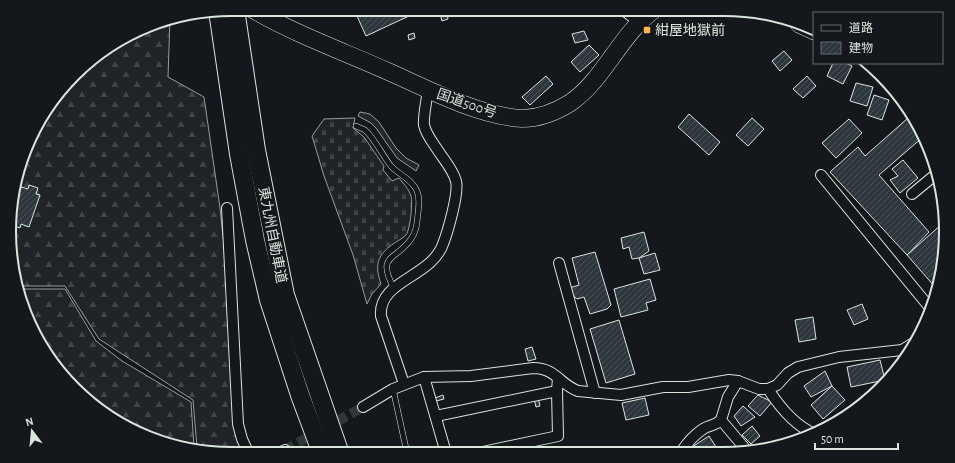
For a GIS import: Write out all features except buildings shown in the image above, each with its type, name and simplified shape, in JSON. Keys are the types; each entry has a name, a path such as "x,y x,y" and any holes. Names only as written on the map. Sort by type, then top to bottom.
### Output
{"highway":[{"name":"東九州自動車道","path":"219,16 248,152 285,295 338,447"},
{"name":"東九州自動車道","path":"236,16 255,240 269,300 300,395 319,447"},
{"name":"国道500号","path":"264,16 291,31 472,107 503,116 525,118 549,113 570,102 589,85 626,36 646,16"}],"street":[{"path":"631,16 639,22"},
{"path":"404,384 381,316 381,307 388,293 432,262 438,255 444,242 456,192 454,176 429,137 424,125 428,89"},
{"path":"821,175 927,304"},
{"path":"912,194 932,177"},
{"path":"227,208 238,424 246,447"},
{"path":"559,263 595,393"},
{"path":"363,407 393,389 424,377 471,376 539,368 550,371 573,389 595,393 621,395 663,387 688,387 723,380 738,381 759,389 768,389 777,385 788,373 798,367 839,357 904,348"},
{"path":"424,377 444,447"},
{"path":"506,447 558,436 558,378"},
{"path":"685,447 690,440 705,428 713,426 720,420 728,397 738,381"},
{"path":"768,389 790,416 808,430"},
{"path":"436,416 557,391"},
{"path":"720,420 743,446"}],"lane":[{"path":"356,126 365,130 371,136 390,164 404,175 416,189 419,198 415,232 407,244 392,256 386,268 387,275 394,289"},
{"path":"393,389 406,447"}],"green space":[{"path":"170,25 168,77 204,97 220,208 242,416 247,447 217,447 197,444 193,400 99,339 65,286 23,286 16,246 16,217 23,176 32,149 52,112 69,89 89,69 112,52 136,38"},
{"path":"355,118 353,128 364,137 384,166 383,170 392,181 399,178 410,193 412,199 409,228 406,235 387,248 380,257 378,262 378,272 381,284 372,294 367,304 353,255 324,176 312,136 324,119"},
{"path":"24,289 65,289 96,341 122,361 191,402 194,444 176,440 149,431 112,411 89,394 69,374 52,351 32,314"}],"shaded area":[{"path":"360,112 370,114 379,122 396,148 406,158 419,165 416,171 397,158 376,128 371,123 358,116"}],"tunnel":[{"path":"290,447 363,407"}],"place":[{"name":"紺屋地獄前","path":"647,30"}]}
